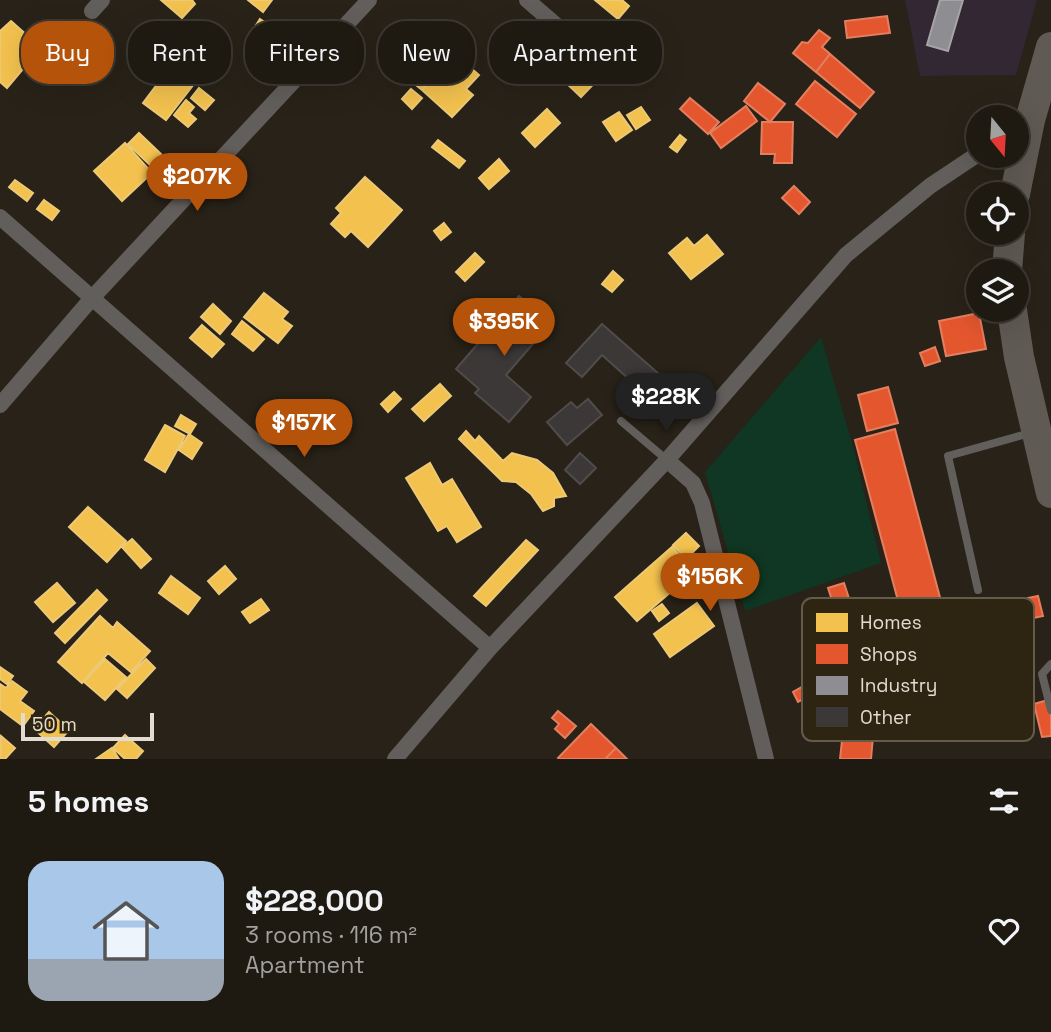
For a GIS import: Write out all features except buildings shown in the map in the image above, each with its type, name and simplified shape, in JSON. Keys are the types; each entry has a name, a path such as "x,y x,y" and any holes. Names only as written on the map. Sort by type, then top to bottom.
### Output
{"highway":[{"path":"1029,109 1048,61"},
{"path":"1014,322 1019,357 1051,493"}],"street":[{"path":"0,404 93,297 369,0"},
{"path":"527,0 551,21"},
{"path":"395,759 490,648 667,460 846,255 930,186 966,162"},
{"path":"0,217 490,648"},
{"path":"667,460 694,483 702,503 765,759"}],"lane":[{"path":"621,421 667,460"},
{"path":"978,590 948,456 1036,431"},
{"path":"1051,664 1042,674 1051,710"}],"shaded area":[{"path":"905,0 1037,0 1016,75 920,76"}],"green space":[{"path":"821,337 853,447 881,563 745,611 705,472"}]}
